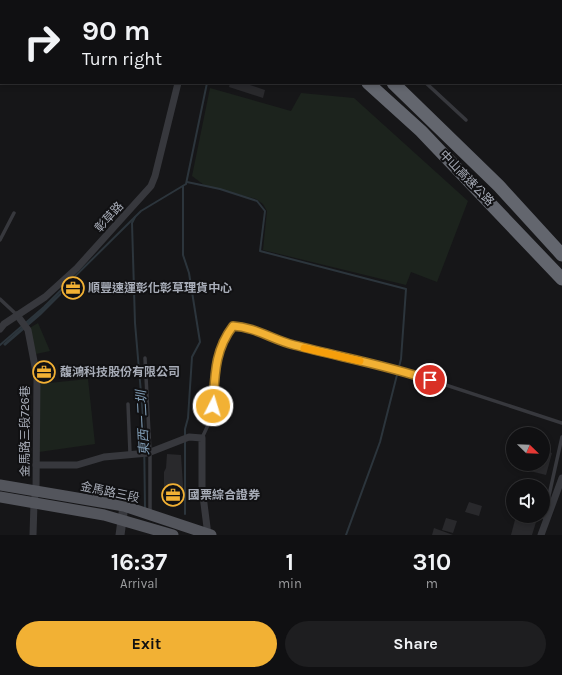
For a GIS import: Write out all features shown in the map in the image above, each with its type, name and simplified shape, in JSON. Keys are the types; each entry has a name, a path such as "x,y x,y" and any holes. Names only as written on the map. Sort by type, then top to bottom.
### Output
{"highway":[{"name":"中山高速公路","path":"369,84 421,131 562,278"},
{"name":"中山高速公路","path":"394,84 499,186 562,255"}],"main road":[{"name":"金馬路三段","path":"0,485 124,506 209,534"},
{"name":"金馬路三段","path":"0,497 121,519 173,535"}],"street":[{"name":"彰草路","path":"0,329 4,324 19,318 77,268 151,186 155,176 178,84"},
{"name":"金馬路三段726巷","path":"19,318 26,328 32,348 37,377 36,490 33,535"},
{"path":"36,465 77,465 104,457 146,453 189,437 202,438 202,488 209,534"},
{"path":"541,534 562,478"},
{"path":"120,535 124,506"}],"lane":[{"path":"427,84 466,120"},
{"path":"0,240 14,213"},
{"path":"0,299 19,318"},
{"path":"202,438 208,425 213,406 217,360 224,338 233,326 246,326 292,345 398,369 562,423"},
{"path":"145,358 146,453 150,514"},
{"path":"128,404 130,454"},
{"path":"541,534 562,437"}],"shaded area":[{"path":"210,88 291,111 301,93 354,98 468,201 437,282 411,272 406,285 263,250 267,211 263,204 256,199 204,185 192,176"},
{"path":"61,292 61,295 41,315 5,346 3,344"},
{"path":"38,323 50,351 36,354 28,329"},
{"path":"88,379 95,444 39,452 39,384"}],"building":[{"path":"230,84 247,84 265,90 263,98 229,87"},
{"path":"167,454 181,455 184,501 164,494 164,472 166,468"},
{"path":"530,471 547,471 546,475"},
{"path":"469,502 482,506 479,516 465,512"},
{"path":"446,518 457,521 453,533 442,530"},
{"path":"514,523 536,523 532,535 511,535"},
{"path":"434,528 453,535 432,535"}],"waterway":[{"path":"0,345 44,307 141,211 186,184 207,84"},
{"path":"187,182 220,189 257,201 265,211 260,251 406,289 401,359 380,442 346,535"},
{"path":"183,186 183,255 189,273 200,342 192,357 188,418 185,429 185,514"},
{"name":"東西一二圳","path":"135,217 132,223 135,323 144,428 145,510"}],"slow traffic":[{"path":"304,348 360,361"}],"place":[{"name":"順豐速運彰化彰草理貨中心","path":"73,288"},
{"name":"馥鴻科技股份有限公司","path":"44,372"},
{"name":"國票綜合證券","path":"173,495"}],"route":[{"path":"213,406 217,360 224,338 233,326 246,326 292,345 400,370 430,380"}]}
